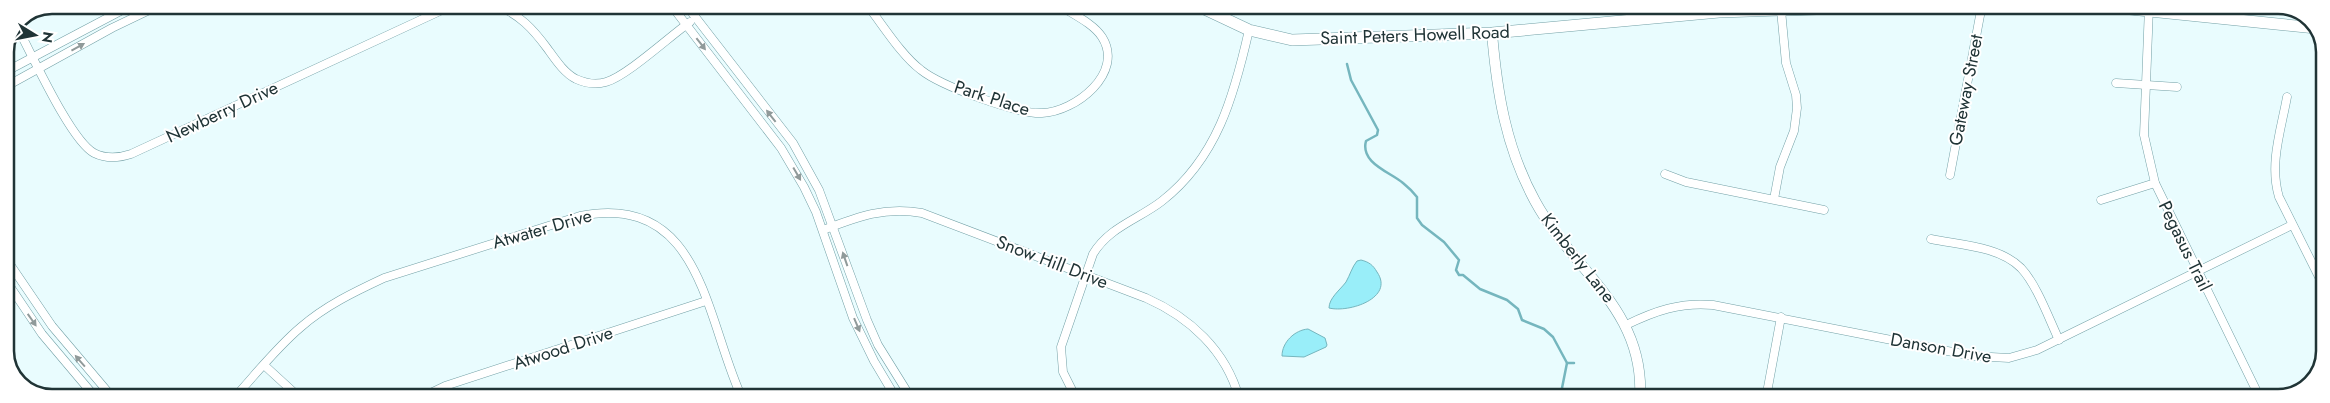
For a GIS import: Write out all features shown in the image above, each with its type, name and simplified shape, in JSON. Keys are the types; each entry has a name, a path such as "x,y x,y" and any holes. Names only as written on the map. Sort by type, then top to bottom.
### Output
{"main road":[{"name":"Saint Peters Howell Road","path":"1215,14 1249,30 1292,40 1492,33 1670,14"},
{"path":"2199,14 2307,27"}],"street":[{"path":"14,67 115,14"},
{"path":"14,82 139,14"},
{"name":"Newberry Drive","path":"19,31 67,120 84,146 103,156 124,156 433,14"},
{"path":"514,14 530,26 557,61 575,78 597,84 608,82 621,74 696,18"},
{"path":"678,14 781,148 804,187 823,230 853,318 890,389"},
{"path":"693,14 793,143 819,190 834,226 867,320 904,389"},
{"name":"Park Place","path":"875,14 912,62 930,76 1018,110 1041,113 1065,108 1086,94 1102,76 1108,58 1108,50 1100,34 1072,14"},
{"path":"1774,199 1780,167 1794,131 1797,108 1796,95 1786,63 1781,14"},
{"name":"Gateway Street","path":"1950,175 1980,14"},
{"name":"Pegasus Trail","path":"2149,14 2144,135 2155,183 2256,389"},
{"path":"1072,389 1063,372 1061,347 1086,274 1100,243 1125,223 1162,201 1196,169 1208,151 1226,115 1249,30"},
{"name":"Kimberly Lane","path":"1492,33 1500,107 1518,165 1534,200 1552,230 1572,256 1607,295 1626,325 1636,358 1639,389"},
{"path":"2116,82 2177,88"},
{"path":"2287,97 2274,175 2279,197 2316,272"},
{"path":"1665,174 1686,182 1824,210"},
{"path":"2101,200 2155,183"},
{"name":"Snow Hill Drive","path":"823,230 883,210 912,211 1086,274 1169,308 1189,322 1217,353 1228,370 1235,389"},
{"name":"Atwater Drive","path":"242,389 302,326 337,301 369,285 580,216 597,212 616,212 634,216 666,232 680,246 689,259 698,275 724,354 738,389"},
{"name":"Danson Drive","path":"1626,325 1667,308 1698,304 1728,307 1993,358 2023,356 2292,225"},
{"path":"1931,239 1996,252 2021,268 2059,340"},
{"path":"14,270 52,326 105,389"},
{"path":"14,292 42,334 88,389"},
{"name":"Atwood Drive","path":"439,389 706,301"},
{"path":"1768,389 1781,317"},
{"path":"264,365 290,389"},
{"path":"888,386 899,380"}],"water":[{"path":"1361,260 1370,264 1375,270 1381,281 1380,289 1375,296 1358,306 1338,309 1329,308 1329,304 1346,282 1355,263"},
{"path":"1308,329 1325,338 1326,347 1304,357 1282,356 1284,346 1290,338 1298,332"}],"waterway":[{"path":"1347,64 1351,80 1378,130 1377,135 1366,141 1365,149 1367,155 1377,166 1403,183 1417,197 1417,218 1422,225 1444,242 1459,260 1456,270 1459,275 1463,275 1480,289 1507,300 1518,309 1522,320 1544,329 1553,337 1567,363 1562,389"},
{"path":"1567,363 1574,363"}]}
